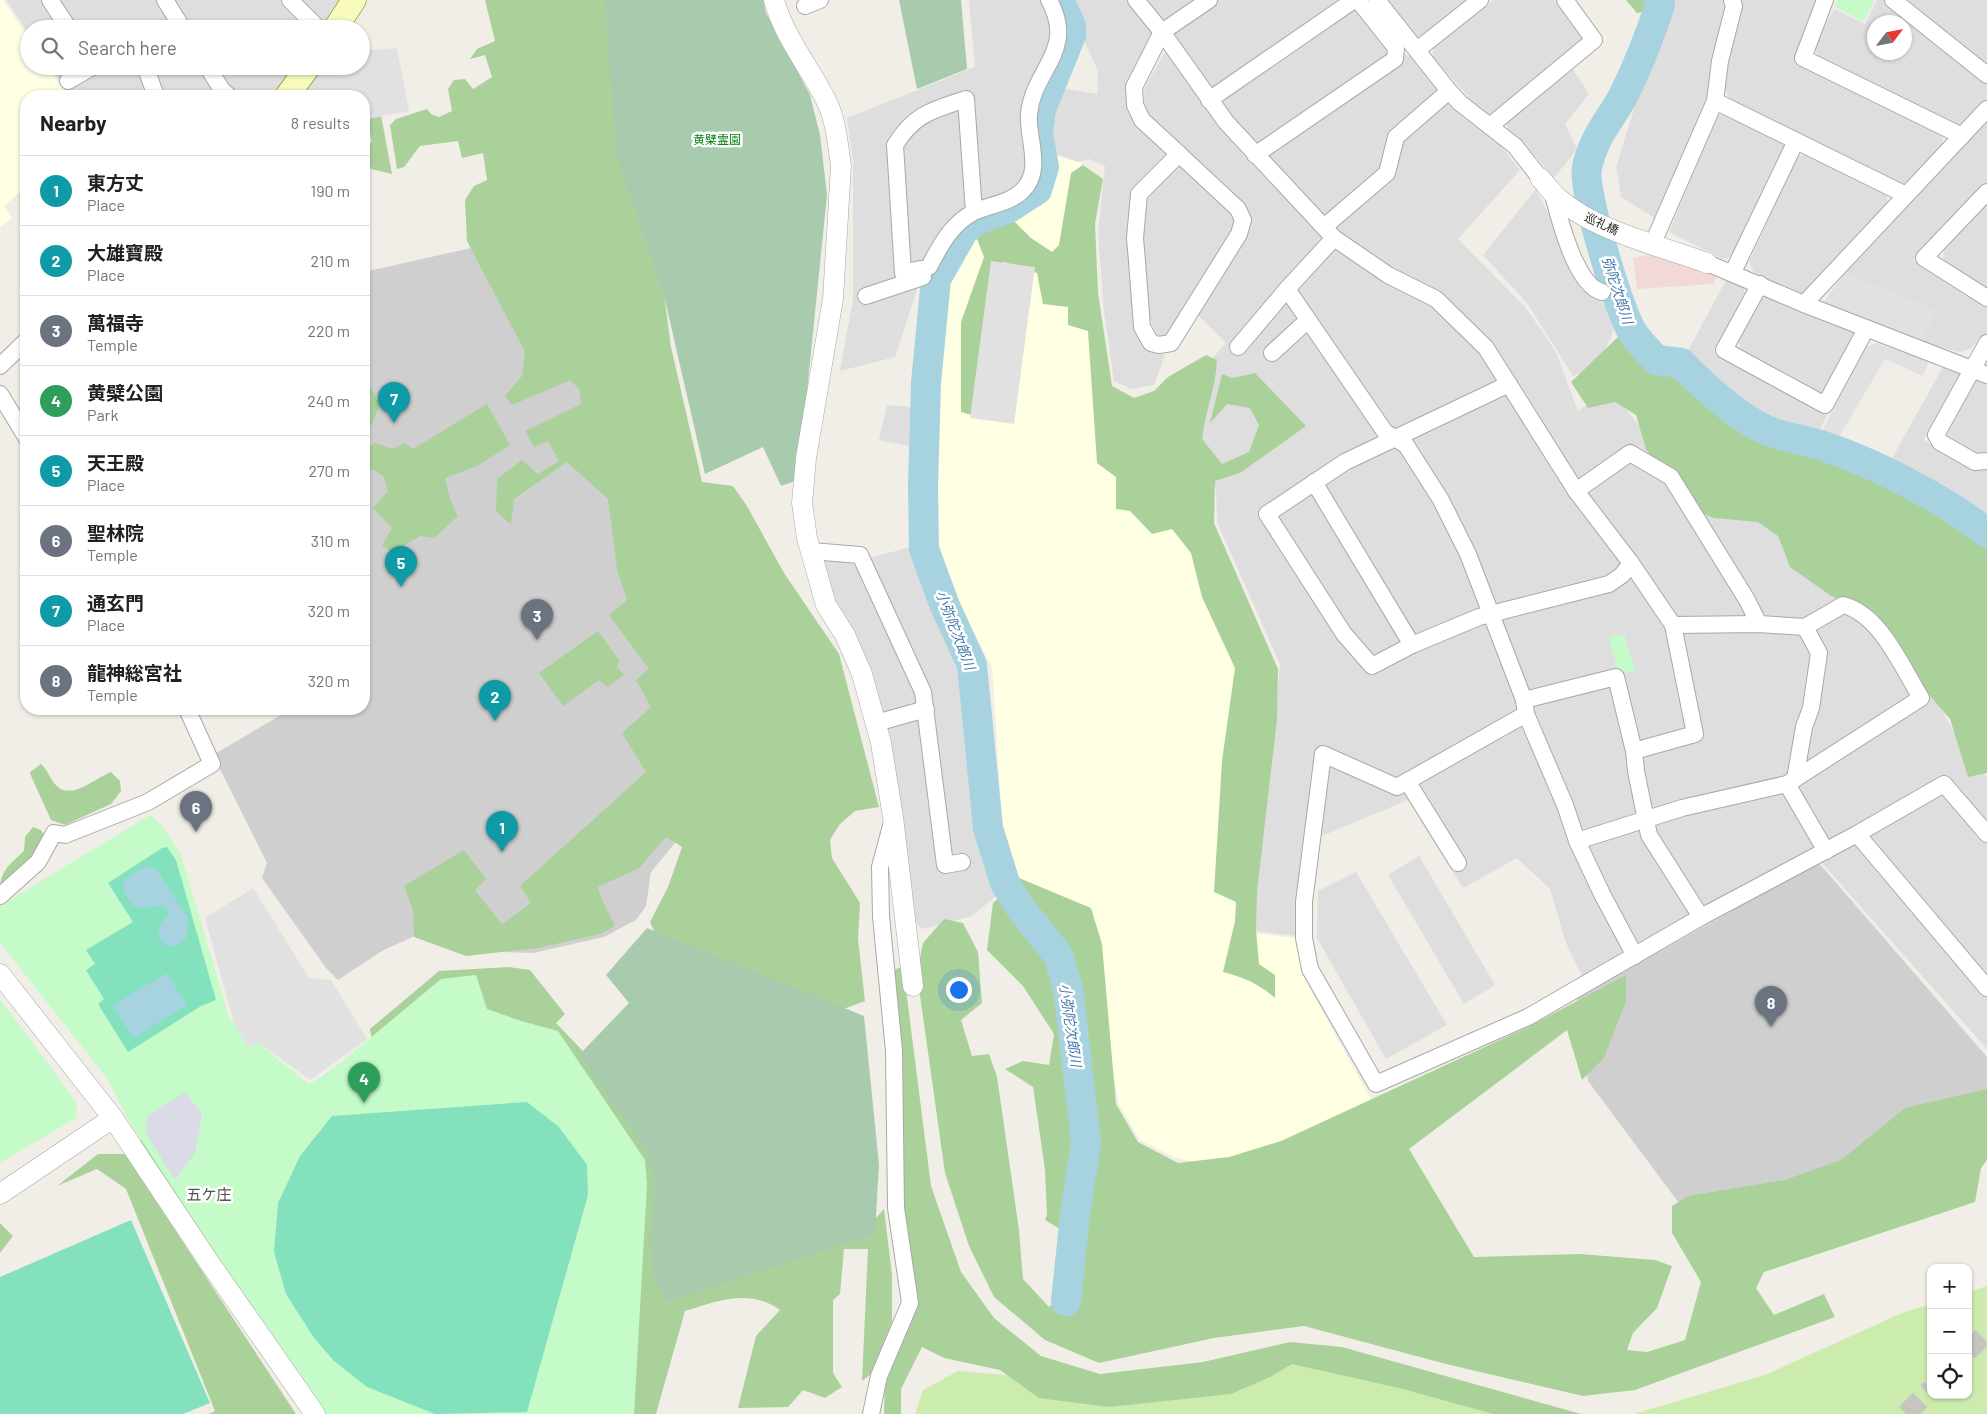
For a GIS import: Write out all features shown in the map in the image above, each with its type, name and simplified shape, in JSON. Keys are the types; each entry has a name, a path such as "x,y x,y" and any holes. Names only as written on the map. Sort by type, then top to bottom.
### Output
{"main road":[{"path":"341,20 354,0"},
{"path":"291,90 302,75"}],"street":[{"path":"50,0 63,20"},
{"path":"165,0 177,20"},
{"path":"290,0 310,20"},
{"path":"774,0 780,20 828,104 837,139 841,166 834,299 803,484 802,503 811,551 826,605 844,636 862,674 881,743 893,817 913,986"},
{"path":"866,296 926,276 943,241 959,222 974,212 992,207 1022,191 1032,179 1033,164 1029,114 1033,98 1055,50 1059,28 1057,15 1048,0"},
{"path":"1136,0 1162,32 1209,100 1255,155 1329,232 1388,275 1436,300 1486,348 1576,491 1631,563 1673,625 1696,734 1634,751"},
{"path":"1179,154 1139,194 1137,212 1135,238 1142,327 1151,343 1159,345 1171,343 1239,234 1243,220 1238,209 1179,154 1142,120 1135,106 1134,87 1162,32 1209,0"},
{"path":"1209,100 1354,0"},
{"path":"1255,155 1395,59 1396,48 1358,0"},
{"path":"1377,0 1460,103 1515,146 1546,184 1582,278 1594,290 1602,292"},
{"path":"1417,50 1480,0"},
{"path":"1490,126 1594,40 1565,0"},
{"path":"1653,243 1715,101 1720,61 1734,6 1732,0"},
{"path":"1825,0 1803,58 1962,136"},
{"path":"1893,0 1987,75"},
{"path":"68,80 77,75"},
{"path":"148,75 154,90"},
{"path":"213,75 222,90"},
{"path":"1238,347 1287,289 1329,232 1386,173 1396,137 1449,91"},
{"path":"929,267 903,273 895,144 906,127 928,112 966,99 974,212"},
{"path":"1715,101 1906,195"},
{"path":"1804,304 1987,109"},
{"path":"1733,272 1796,141"},
{"name":"巡礼橋","path":"1546,184 1574,209 1632,236 1707,263"},
{"path":"1987,192 1924,258 1987,298"},
{"path":"1707,263 1733,272 1804,304 1987,375"},
{"path":"1760,284 1724,350 1826,405 1866,328"},
{"path":"1287,289 1385,432 1406,445 1441,500 1468,554 1493,613 1525,707 1565,805 1577,841 1635,956"},
{"path":"1272,353 1308,320"},
{"path":"1987,342 1971,368 1936,435 1940,442 1976,462 1987,461"},
{"path":"0,366 20,347"},
{"path":"1509,384 1346,462 1267,514 1344,634 1372,666 1412,645 1468,620 1609,584 1622,575 1631,563"},
{"path":"0,394 20,427"},
{"path":"1576,491 1630,453 1671,477 1747,600 1759,624"},
{"path":"1314,482 1412,645"},
{"path":"811,551 860,555 910,660 923,692 945,865 962,862"},
{"path":"1577,841 1646,819 1736,794 1791,782 1921,698 1877,626 1866,616 1853,608 1843,605 1805,627 1759,624 1673,625"},
{"path":"1805,627 1819,653 1811,708 1804,727 1791,782 1826,851"},
{"path":"1701,917 1649,836 1636,771 1634,751 1616,677 1525,707 1397,787 1323,754 1304,902 1304,938 1310,969 1376,1084 1528,1017 1701,917 1858,834 1944,784 1987,834"},
{"path":"876,723 926,709"},
{"path":"0,896 38,862 54,833 66,835 148,802 212,764 191,715"},
{"path":"1407,781 1458,863"},
{"path":"871,1414 879,1376 910,1302 896,1208 894,1051 881,916 880,867 893,817"},
{"path":"1858,834 1987,988"},
{"path":"0,974 113,1118 214,1270 315,1414"},
{"path":"0,1194 113,1118"}],"shaded area":[{"path":"0,0 3,0 20,25 20,75 53,75 60,86 64,84 68,90 20,90 20,192 4,206 12,218 0,227"},
{"path":"6,0 46,0 59,20 20,20"},
{"path":"56,0 158,0 170,20 69,20"},
{"path":"171,0 285,0 304,20 184,20"},
{"path":"294,0 346,0 334,20 318,20"},
{"path":"969,0 1040,0 1053,23 1042,75 1027,181 1006,195 969,210 920,281 895,357 840,371 853,300 853,161 847,118 975,67"},
{"path":"1066,0 1130,0 1156,31 1133,118 1169,156 1130,196 1136,331 1150,349 1165,355 1154,385 1131,389 1114,381 1104,311 1098,231 1105,166 1089,159 1078,162 1048,151 1046,136 1048,114 1056,87 1097,94 1098,71"},
{"path":"1143,0 1350,0 1387,44 1412,58 1464,118 1501,146 1520,170 1458,239 1526,308 1556,352 1578,411 1609,388 1702,504 1770,514 1874,604 1929,687 1965,752 1987,778 1987,1049 1814,854 1584,980 1566,943 1550,889 1517,858 1463,888 1408,800 1303,844 1298,936 1253,931 1280,664 1217,522 1216,489 1187,446 1209,362 1226,343 1187,304 1169,334 1159,338 1148,315 1142,227 1146,200 1188,154 1160,128 1143,106 1145,87 1172,40"},
{"path":"1386,0 1474,0 1427,38 1415,36"},
{"path":"1493,0 1554,0 1582,34 1579,45 1492,115 1482,113 1433,57 1433,48"},
{"path":"1668,0 1725,0 1727,16 1710,97 1658,220 1621,197 1616,167"},
{"path":"1739,0 1822,0 1796,61 1942,136 1943,145 1904,189 1731,103 1723,85"},
{"path":"1877,0 1885,0 1904,15 1870,15"},
{"path":"1908,0 1987,0 1987,66"},
{"path":"1834,9 1865,24 1867,20 1867,60 1912,60 1912,21 1987,81 1987,101 1961,130 1820,59 1814,47"},
{"path":"370,47 372,50 397,48 409,111 370,119 370,90 300,90 311,75 370,75"},
{"path":"1573,69 1589,94 1565,124 1577,149 1554,178 1524,143 1509,133 1506,121"},
{"path":"56,75 71,75 60,81"},
{"path":"87,75 145,75 151,90 72,90 68,84"},
{"path":"152,75 210,75 219,90 158,90"},
{"path":"220,75 294,75 283,90 233,90 225,84"},
{"path":"1726,113 1783,142 1785,151 1735,256 1723,259 1669,232 1717,116"},
{"path":"1987,121 1987,183 1913,260 1987,305 1987,333 1968,350 1959,352 1920,342 1936,311 1845,273"},
{"path":"1806,153 1887,195 1888,206 1809,291 1800,295 1754,273 1749,262 1797,158"},
{"path":"1049,154 1081,163 1106,388 1275,672 1250,933 1296,938 1302,974 1372,1102 1281,1145 1215,1166 1176,1158 1140,1140 1119,1105 1085,911 1016,877 1004,849 992,667 959,604 937,543 940,332 945,278 957,252 972,233 986,225 1038,207 1045,196 1051,171"},
{"path":"1536,189 1553,223 1580,288 1606,305 1614,329 1600,362 1573,376 1527,303 1483,255"},
{"path":"1987,203 1987,290 1943,262 1944,249"},
{"path":"625,220 684,832 651,872 646,906 636,920 604,937 533,953 469,951 419,934 382,951 338,980 326,968 262,878 267,863 213,755 281,715 370,715 370,271 462,250"},
{"path":"1654,253 1718,276 1713,284 1637,289 1633,258"},
{"path":"991,261 1035,267 1014,424 970,418"},
{"path":"1845,273 1937,311 1920,342 1823,303"},
{"path":"1726,280 1742,283 1747,299 1713,351 1827,415 1815,440 1776,423 1684,358"},
{"path":"1772,295 1852,327 1854,340 1827,390 1818,394 1741,350 1738,338 1759,299"},
{"path":"1877,343 1929,361 1923,376 1885,359 1836,442 1819,437 1866,347"},
{"path":"1944,365 1958,370 1960,377 1924,440 1971,468 1987,466 1987,526 1918,477 1890,462"},
{"path":"1980,378 1987,382 1987,452 1977,455 1949,440 1945,430 1971,383"},
{"path":"887,405 924,408 919,448 879,440"},
{"path":"918,545 942,630 969,665 984,839 1001,892 972,916 923,929 912,920 904,833 824,563 829,557 858,561"},
{"path":"1419,856 1495,985 1464,1004 1388,875"},
{"path":"1818,862 1987,1057 1987,1137 1702,1234 1588,1081 1577,998"},
{"path":"1356,872 1447,1025 1386,1059 1317,938 1318,891"},
{"path":"253,888 309,978 331,980 367,1039 310,1080 258,1042 249,1048 235,1026 205,918"},
{"path":"185,1092 202,1114 195,1153 175,1180 145,1132 148,1115"}],"green space":[{"path":"485,0 607,0 662,279 671,347 702,482 733,486 747,506 784,573 839,654 879,807 855,811 840,824 830,840 832,858 860,903 858,939 865,1001 841,1010 661,945 650,922 668,887 682,847 666,837 639,868 598,887 601,898 615,926 600,934 538,948 466,956 414,937 413,911 404,886 464,850 486,879 475,890 502,924 531,903 520,886 646,772 622,733 651,707 636,680 649,669 609,615 627,600 617,569 608,499 567,462 514,499 511,525 496,511 497,479 522,460 538,474 559,461 548,441 534,447 525,431 581,404 579,389 570,380 512,405 505,396 522,376 525,352 467,241 465,200 474,186 487,180 483,153 462,158 458,141 420,146 404,167 397,169 390,125 396,119 427,109 431,114 439,117 452,111 448,89 454,80 465,79 473,89 492,77 485,55 470,59 477,49 495,41"},
{"name":"黄檗霊園","path":"605,0 763,0 766,13 810,95 820,135 827,195 798,480 781,486 763,447 705,474 665,300 616,156"},
{"path":"899,0 961,0 967,69 917,89"},
{"path":"1626,0 1651,0 1647,11 1637,13"},
{"path":"1838,0 1875,0 1863,22 1834,6"},
{"path":"381,115 392,174 371,169 370,143 372,142 370,117"},
{"path":"1083,165 1103,179 1095,224 1098,293 1112,386 1134,398 1154,391 1168,377 1206,355 1217,360 1215,380 1202,439 1222,464 1249,452 1259,425 1250,408 1227,404 1210,423 1222,374 1232,378 1255,373 1306,426 1240,473 1215,481 1214,523 1278,669 1277,719 1257,892 1256,930 1259,964 1275,975 1275,998 1250,982 1223,972 1235,921 1236,902 1214,892 1222,761 1235,668 1202,597 1191,553 1172,529 1152,534 1130,511 1116,509 1116,477 1097,463 1088,331 1068,325 1068,307 1043,304 1037,273 1004,262 993,279 975,416 961,412 961,322 984,257 975,234 996,222 1011,218 1031,238 1052,252 1059,245 1071,173"},
{"path":"1619,336 1647,367 1678,371 1719,410 1769,445 1830,456 1926,506 1987,546 1987,773 1968,777 1950,719 1923,688 1877,614 1831,596 1790,567 1778,536 1758,522 1714,518 1687,507 1646,449 1636,415 1615,402 1588,408 1571,382"},
{"path":"370,386 380,405 370,428"},
{"path":"487,404 510,445 477,466 445,478 450,499 458,516 434,538 420,536 393,552 382,546 392,528 373,508 388,491 384,477 374,470 370,470 370,446 375,443 393,449 404,443 413,449"},
{"path":"598,631 619,660 617,667 624,675 607,687 599,680 563,706 539,673"},
{"path":"1624,634 1635,671 1621,675 1617,669 1609,638"},
{"path":"41,764 55,784 63,790 77,789 111,772 120,781 121,791 111,804 65,825 51,820 31,776 30,772"},
{"path":"150,815 163,827 181,855 230,1020 309,1084 327,1074 441,979 476,975 487,1009 558,1031 645,1160 647,1185 634,1414 321,1414 130,1123 106,1077 0,943 0,906"},
{"path":"33,827 41,830 46,839 40,851 0,890 0,883 4,873 10,864 24,851 25,837"},
{"path":"167,847 176,860 216,1000 201,1006 128,1052 98,1004 104,999 86,970 95,964 86,950 133,922 108,883 162,848"},
{"path":"1019,878 1091,908 1102,944 1116,1104 1138,1142 1178,1163 1229,1157 1281,1141 1528,1027 1626,975 1626,1001 1604,1058 1582,1080 1567,1030 1409,1149 1474,1257 1580,1254 1655,1260 1672,1266 1657,1308 1633,1333 1627,1350 1647,1352 1685,1340 1701,1282 1672,1233 1672,1206 1688,1196 1785,1180 1841,1160 1905,1108 1987,1089 1987,1160 1981,1168 1975,1202 1764,1272 1756,1288 1774,1315 1824,1294 1835,1317 1635,1390 1583,1396 1446,1364 1304,1326 1214,1338 1099,1363 1045,1340 994,1297 969,1246 945,1173 917,974 923,943 944,919 963,923 978,952 982,1003 961,1020 972,1056 989,1054 997,1077 1019,1230 1023,1279 1049,1307 1072,1284 1080,1241 1045,1220 1047,1215 1045,1170 1033,1087 1005,1069 1023,1061 1049,1065 1054,1034 1023,986 987,950 993,903"},
{"path":"647,928 864,1016 879,1165 875,1234 666,1302 653,1274 650,1239 655,1186 647,1152 579,1055 629,1003 606,975"},
{"path":"903,966 931,1186 961,1272 994,1318 1041,1356 1100,1374 1203,1362 1290,1342 1342,1347 1581,1414 1493,1414 1403,1389 1292,1364 1270,1377 1231,1394 1109,1407 1039,1398 1000,1370 944,1358 922,1347 901,1389 901,1414 884,1414 885,1377 907,1325 890,972"},
{"path":"509,967 530,970 565,1014 556,1023 600,1069 870,1225 884,1209 892,1275 892,1322 871,1374 862,1381 868,1249 844,1249 840,1294 833,1300 833,1373 842,1387 825,1398 803,1390 788,1407 738,1408 756,1336 780,1310 769,1303 757,1299 733,1298 685,1311 656,1414 321,1414 179,1204 140,1140 159,1141 307,1088 372,1041 370,1029 439,971"},
{"path":"0,999 77,1103 76,1118 0,1163"},
{"path":"527,1102 559,1127 587,1165 588,1195 527,1412 435,1414 367,1387 334,1361 314,1338 286,1294 274,1252 278,1203 300,1156 332,1116"},
{"path":"98,1154 125,1154 296,1414 209,1414 215,1411 126,1189 97,1169 57,1186"},
{"path":"131,1220 210,1403 183,1414 0,1414 0,1277"},
{"path":"0,1223 13,1236 0,1253"},
{"path":"1987,1286 1987,1414 1634,1414 1765,1375 1902,1313 1927,1305 1927,1399 1972,1399 1972,1291"},
{"path":"1290,1350 1549,1414 915,1414 923,1390 958,1371 1094,1383"}],"water":[{"path":"145,867 151,867 158,871 188,919 186,939 177,946 166,946 158,935 159,925 168,915 167,908 162,905 143,908 135,907 123,890 124,880"},
{"path":"167,973 187,1005 133,1038 113,1005"}],"waterway":[{"name":"小弥陀次郎川","path":"1059,0 1071,26 1071,35 1041,109 1038,133 1044,167 1037,190 1009,208 977,220 964,230 936,279 926,383 923,486 924,549 945,606 972,665 988,828 1005,883 1022,910 1058,955 1068,988 1086,1142 1075,1215 1066,1301"},
{"name":"弥陀次郎川","path":"1659,0 1660,5 1637,65 1621,100 1593,147 1587,167 1587,180 1595,222 1602,248 1630,328 1656,360 1681,363 1720,399 1752,423 1771,432 1845,454 1888,473 1952,508 1987,533"}],"tunnel":[{"path":"1972,1347 1987,1333"},
{"path":"1906,1414 1927,1393"}],"place":[{"name":"通玄門","path":"394,423"},
{"name":"天王殿","path":"401,587"},
{"name":"萬福寺","path":"537,640"},
{"name":"大雄寶殿","path":"495,721"},
{"name":"聖林院","path":"196,832"},
{"name":"東方丈","path":"502,852"},
{"name":"龍神総宮社","path":"1771,1027"},
{"name":"黄檗公園","path":"364,1103"}],"district":[{"name":"五ケ庄","path":"209,1194"}]}
